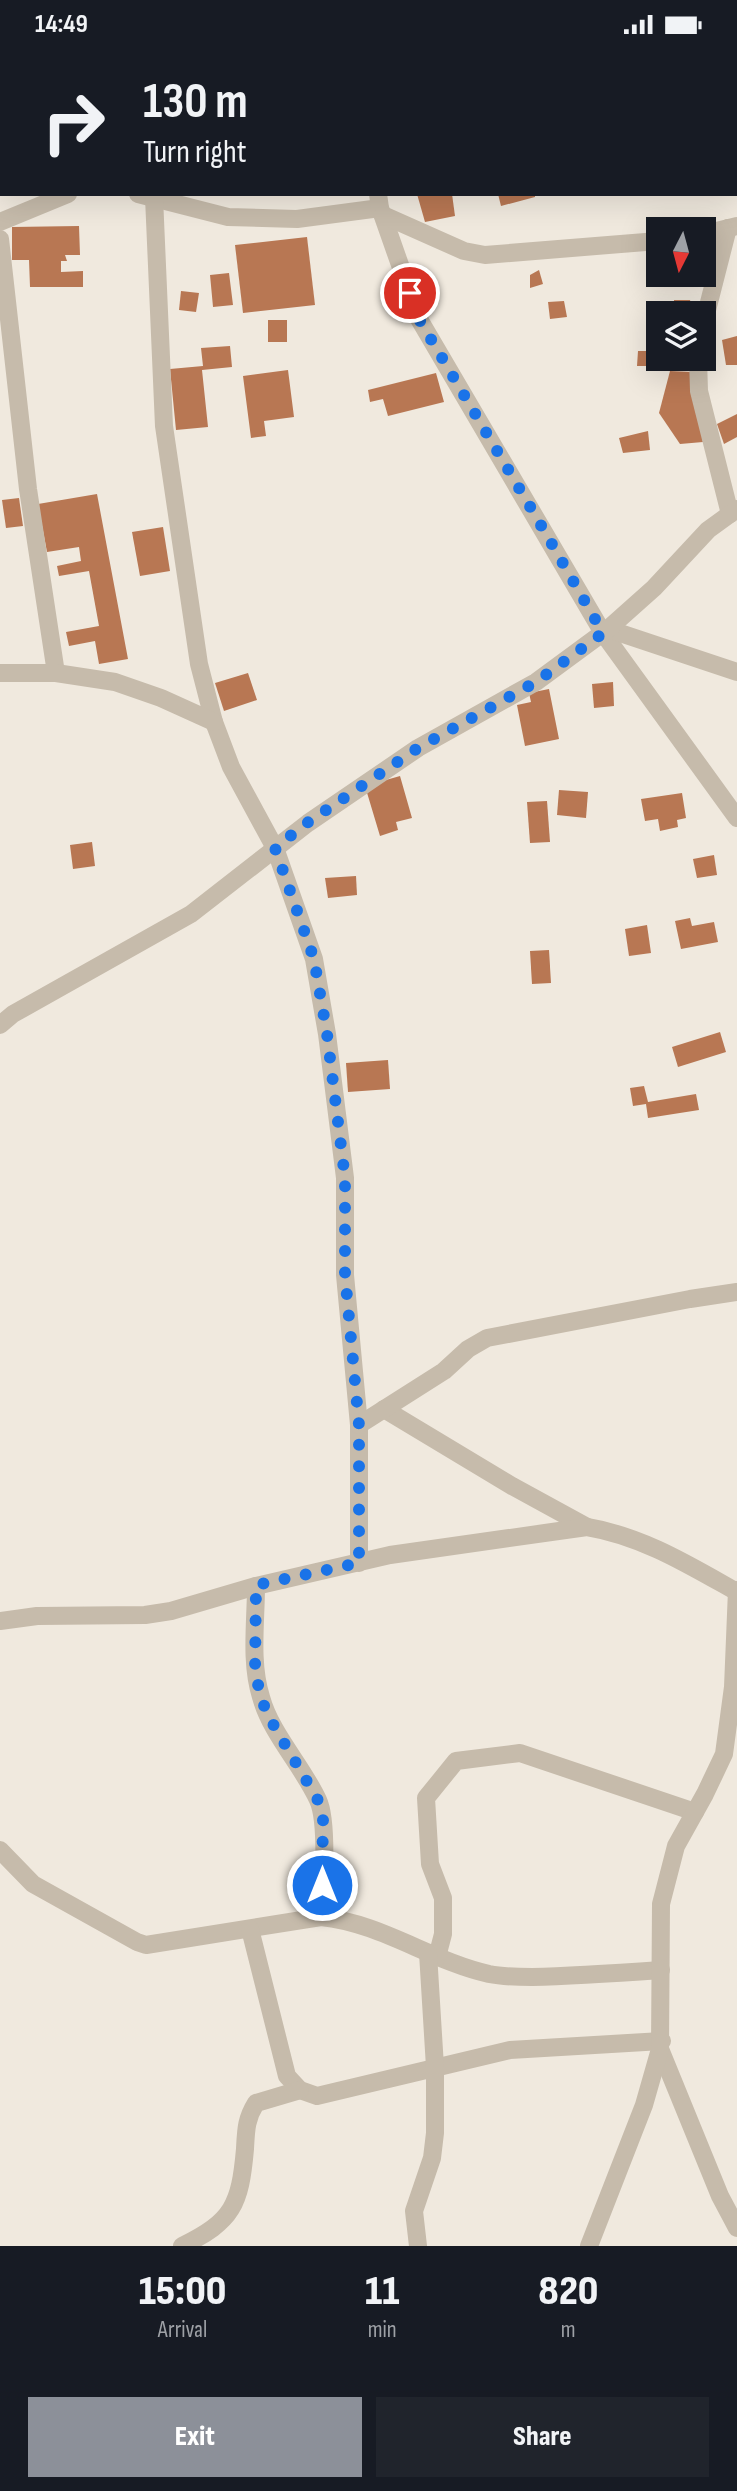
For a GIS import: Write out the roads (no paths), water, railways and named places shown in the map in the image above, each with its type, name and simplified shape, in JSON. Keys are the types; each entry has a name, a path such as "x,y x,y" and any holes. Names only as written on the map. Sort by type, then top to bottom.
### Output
{"street":[{"path":"0,222 63,196"},
{"path":"359,1563 359,1425 345,1275 345,1178 327,1034 314,959 275,848 231,767 214,722 199,664 164,426 146,196 228,217 297,219 380,206 464,250 485,255 646,242"},
{"path":"380,206 419,319 606,631 737,818"},
{"path":"710,301 732,227"},
{"path":"0,239 28,489 56,673"},
{"path":"0,1025 13,1014 191,914 307,823 418,748 536,682 606,631 653,588 708,530 734,512 699,391 698,371"},
{"path":"606,631 737,672"},
{"path":"0,673 56,673 115,682 161,698 214,722"},
{"path":"359,1425 444,1371 468,1349 487,1338 737,1292"},
{"path":"384,1409 587,1527"},
{"path":"0,1621 37,1616 145,1615 171,1611 256,1585 390,1555 587,1527 636,1539 737,1591 733,1687 723,1754 676,1846 661,1904 661,2045 644,2105 589,2246"},
{"path":"256,1585 255,1672 261,1697 267,1714 319,1802 323,1820 321,1917"},
{"path":"418,2246 414,2211 432,2158 435,2133 432,1955 443,1934 443,1898 430,1864 426,1798 456,1761 520,1753 695,1812"},
{"path":"0,1850 33,1884 136,1942 146,1945 321,1917 341,1919 366,1927 432,1955 489,1974 565,1977 661,1969"},
{"path":"250,1929 287,2076 300,2091"},
{"path":"182,2246 225,2219 236,2201 244,2163 247,2116 256,2103 300,2091 317,2096 332,2094 510,2050 661,2045"},
{"path":"661,2045 720,2196 737,2228"}]}
